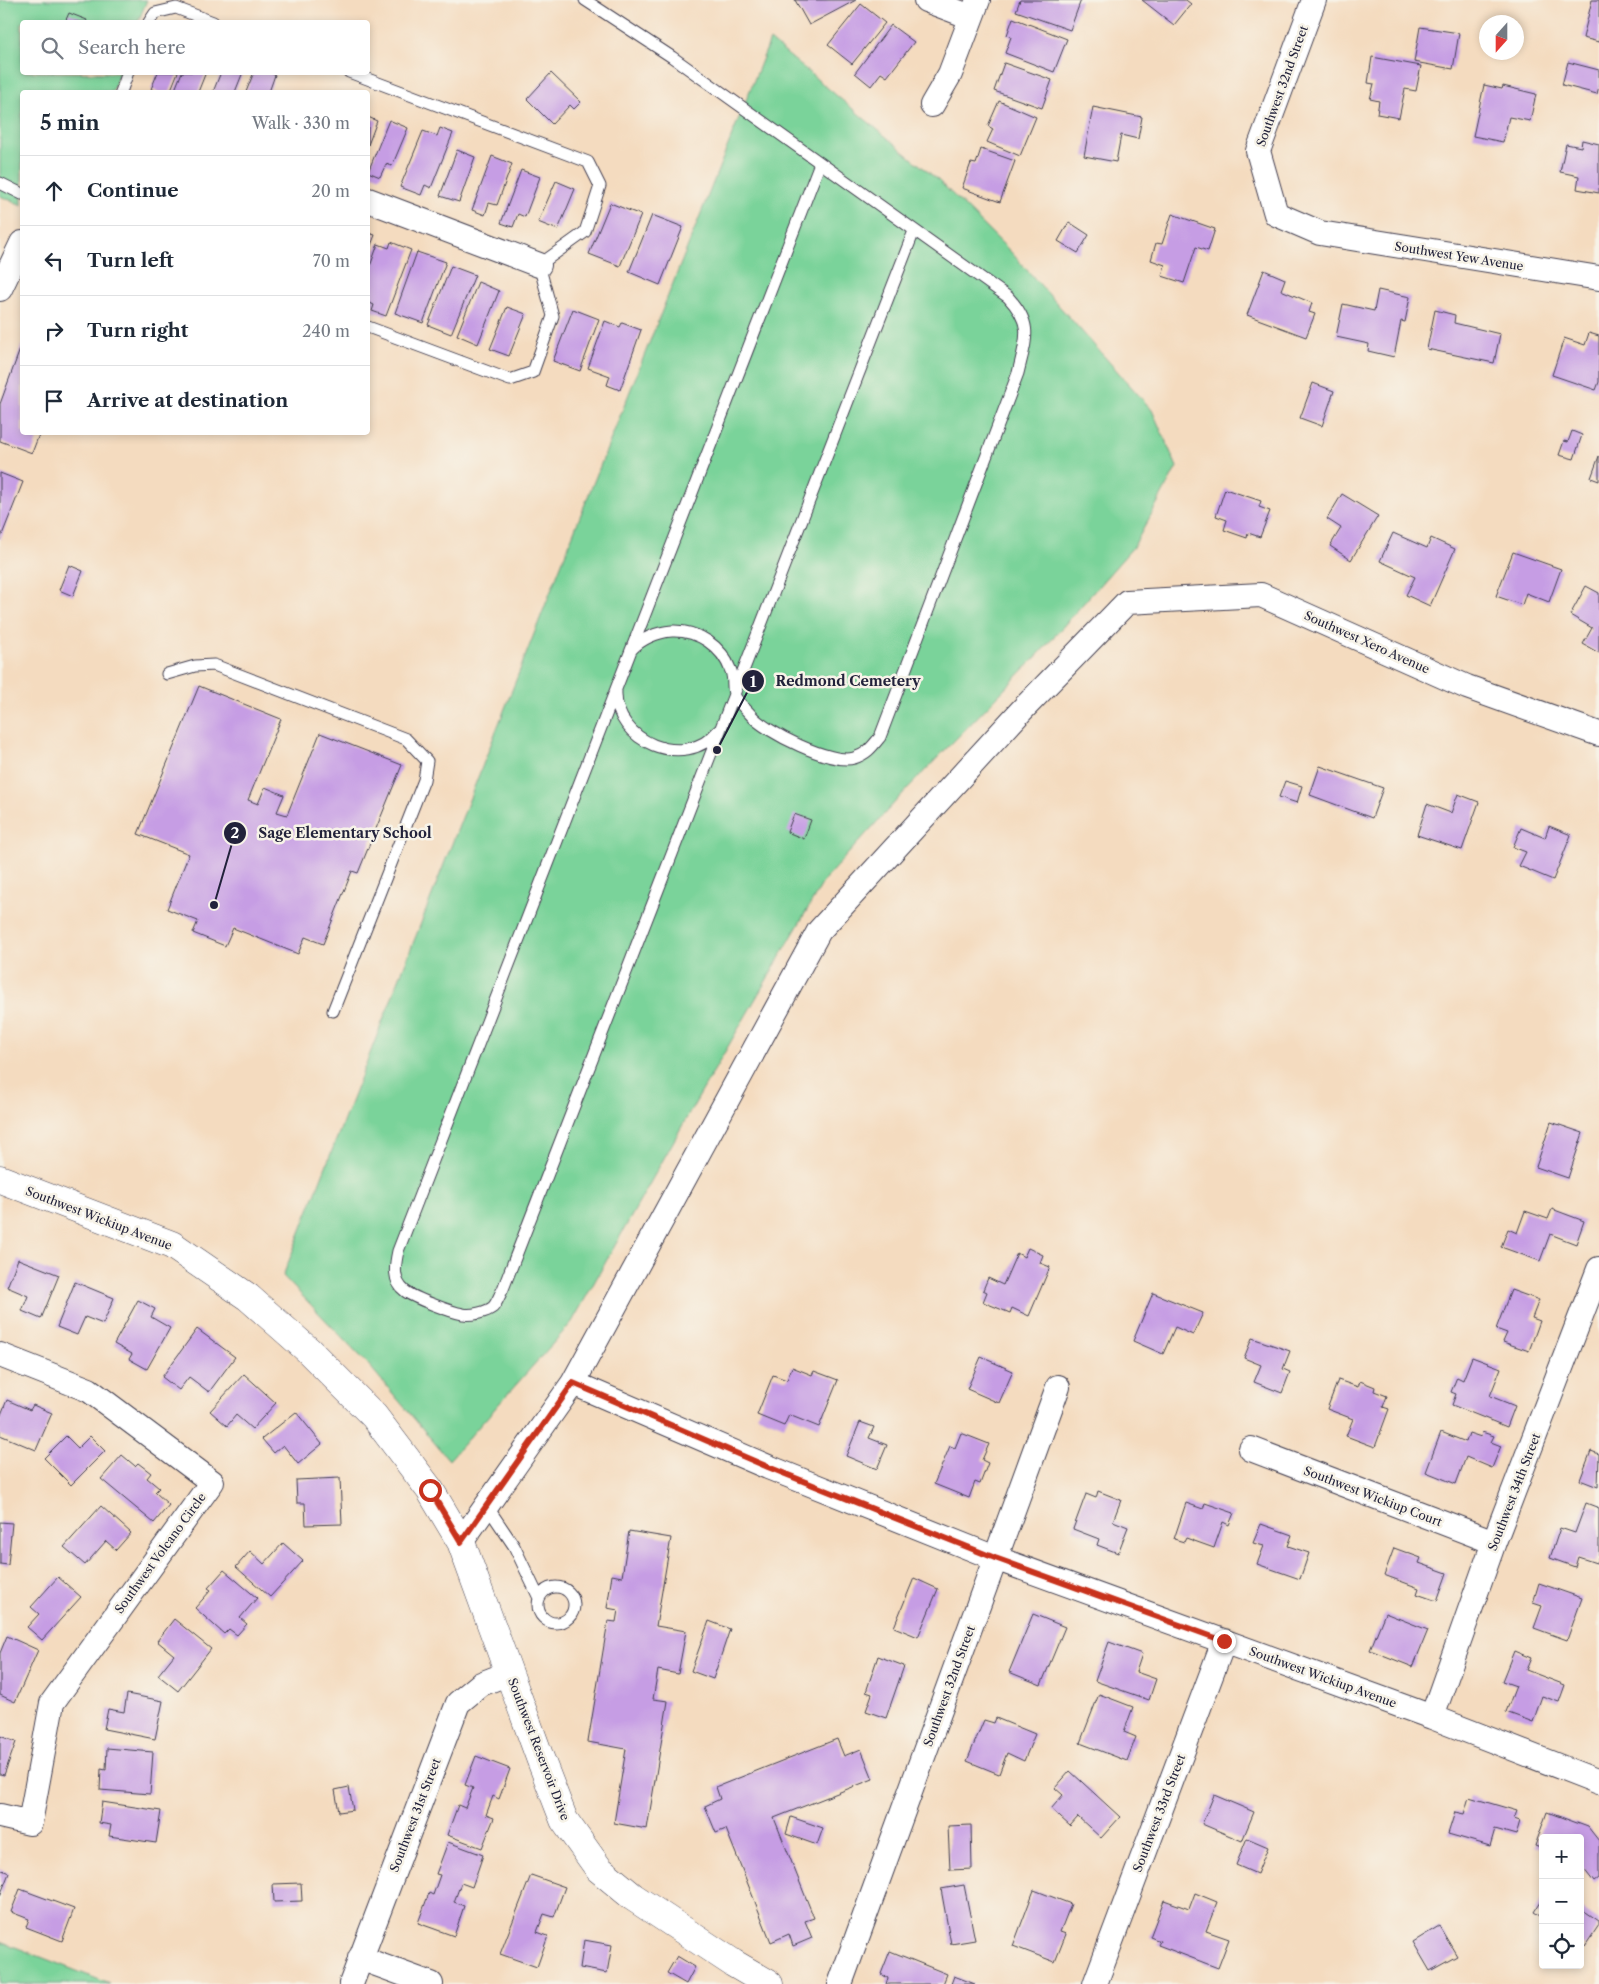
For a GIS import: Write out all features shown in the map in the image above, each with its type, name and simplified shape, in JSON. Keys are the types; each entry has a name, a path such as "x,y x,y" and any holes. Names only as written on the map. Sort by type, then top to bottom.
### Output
{"street":[{"path":"926,0 974,9 950,74 932,105"},
{"name":"Southwest 32nd Street","path":"1314,0 1258,151 1276,214 1320,233"},
{"path":"370,201 539,265"},
{"name":"Southwest Yew Avenue","path":"1320,233 1599,278"},
{"path":"0,289 20,247"},
{"name":"Southwest Xero Avenue","path":"573,1383 819,931 1022,710 1128,602 1261,595 1467,687 1599,734"},
{"name":"Southwest Wickiup Avenue","path":"0,1180 172,1245 248,1297 308,1350 374,1416 430,1490 461,1542"},
{"name":"Southwest 34th Street","path":"1432,1717 1494,1542 1599,1270"},
{"name":"Southwest Volcano Circle","path":"0,1355 90,1390 212,1482 52,1703 30,1823 0,1816"},
{"path":"461,1542 573,1383"},
{"name":"Southwest Wickiup Avenue","path":"573,1383 768,1467 995,1558 1432,1717 1599,1782"},
{"name":"Southwest 32nd Street","path":"840,1984 1058,1387"},
{"name":"Southwest Wickiup Court","path":"1252,1449 1494,1542"},
{"name":"Southwest Reservoir Drive","path":"461,1542 564,1820 599,1869 633,1897 733,1963 770,1984"},
{"name":"Southwest 33rd Street","path":"1094,1984 1224,1641"},
{"name":"Southwest 31st Street","path":"351,1984 458,1703 481,1684 510,1673"},
{"path":"360,1958 431,1984"}],"lane":[{"path":"585,0 672,57 1008,298 1021,311 1025,324 1026,343 1018,372 880,737 867,753 852,759 829,757 770,730 753,718 734,694 732,673 726,661 714,646 697,635 684,632 658,634 645,639 630,652"},
{"path":"150,20 155,13 176,8 208,20"},
{"path":"122,90 127,75"},
{"path":"357,75 588,162 600,186 585,232 539,265 552,316 533,372 510,380 370,328"},
{"path":"820,162 398,1251 394,1268 398,1280 405,1291 465,1315 480,1313 493,1307 503,1290 914,231"},
{"path":"0,183 20,193"},
{"path":"167,674 195,666 214,665 406,738 427,761 424,780 333,1011"},
{"path":"616,689 618,708 624,720 636,735 653,746 673,750 693,747 705,742 721,728"},
{"path":"487,1506 514,1546 539,1598"}],"green space":[{"path":"0,0 147,0 139,20 20,20 20,75 118,75 113,90 20,90 20,204 0,196"},
{"path":"770,40 938,180 1010,251 1152,410 1177,467 1134,546 1037,656 907,789 825,879 686,1119 572,1322 449,1460 367,1363 283,1276 577,524"},
{"path":"0,1941 110,1984 0,1984"}],"building":[{"path":"795,0 856,0 809,25"},
{"path":"1020,0 1081,0 1070,30 1016,11"},
{"path":"1142,0 1186,0 1191,4 1174,25"},
{"path":"1592,0 1599,0 1599,42 1583,38"},
{"path":"861,4 885,23 852,64 828,45"},
{"path":"69,13 87,20 66,20"},
{"path":"1013,18 1067,39 1054,72 1005,53 1011,37 1007,35"},
{"path":"891,25 914,42 887,77 881,73 871,86 855,73"},
{"path":"1420,27 1459,33 1453,69 1414,62"},
{"path":"1372,57 1421,66 1416,91 1405,89 1399,118 1377,114 1379,101 1370,99 1374,84 1368,83"},
{"path":"1568,62 1599,70 1597,94 1562,85"},
{"path":"1004,63 1052,80 1042,108 994,91"},
{"path":"551,73 581,102 574,109 570,105 552,124 527,99"},
{"path":"157,75 177,75 171,90 151,89"},
{"path":"181,75 205,75 199,90 175,90"},
{"path":"220,75 242,75 236,90 214,90"},
{"path":"253,75 275,75 270,90 247,90"},
{"path":"1484,85 1502,89 1503,86 1536,94 1530,121 1509,117 1503,142 1473,136"},
{"path":"999,101 1036,117 1020,156 987,142 993,129 988,126"},
{"path":"1093,107 1142,117 1138,139 1121,135 1116,162 1084,156"},
{"path":"370,118 377,121 370,140"},
{"path":"389,120 408,128 392,166 386,164 380,177 370,173 370,167"},
{"path":"440,128 453,133 431,188 425,185 421,195 400,187 423,131 437,136"},
{"path":"1582,140 1599,144 1599,193 1577,189 1579,176 1560,172 1566,144 1581,147"},
{"path":"981,149 1015,161 1000,202 962,188 971,163 976,164"},
{"path":"457,150 475,157 459,202 440,196"},
{"path":"492,156 512,164 497,205 489,203 485,215 472,210"},
{"path":"521,170 540,177 525,217 518,214 513,227 501,223"},
{"path":"556,181 575,189 558,230 538,222"},
{"path":"610,203 641,215 620,266 589,254"},
{"path":"1172,214 1215,229 1208,251 1196,247 1184,283 1162,276 1165,265 1151,260 1156,243 1162,244"},
{"path":"652,215 683,227 660,285 629,272"},
{"path":"1069,222 1089,235 1078,253 1058,241"},
{"path":"370,234 375,235 370,248"},
{"path":"391,242 411,250 386,316 372,311 374,305 370,303 370,266 378,244 389,248"},
{"path":"417,252 446,262 423,323 395,313"},
{"path":"451,266 475,275 451,334 428,325"},
{"path":"1264,270 1285,279 1281,290 1312,303 1309,312 1315,314 1306,337 1247,315"},
{"path":"478,282 499,291 478,344 457,335"},
{"path":"1378,290 1410,297 1405,322 1401,321 1394,357 1368,351 1369,344 1336,337 1343,304 1374,311"},
{"path":"507,307 526,314 509,356 490,349"},
{"path":"573,309 599,319 580,371 553,361"},
{"path":"1435,310 1455,315 1454,323 1500,334 1494,363 1427,349"},
{"path":"605,321 620,327 622,323 641,330 620,390 607,385 610,376 588,368"},
{"path":"1589,333 1599,336 1599,382 1596,390 1552,375 1564,338 1585,345"},
{"path":"20,349 20,435 39,435 32,453 0,441 0,404"},
{"path":"1313,383 1334,391 1322,426 1300,418"},
{"path":"1572,431 1582,435 1574,459 1559,455 1564,441 1568,442"},
{"path":"1599,456 1599,481 1591,478"},
{"path":"0,473 23,482 0,540"},
{"path":"1225,489 1261,501 1259,507 1270,511 1260,537 1248,533 1247,538 1224,530 1227,520 1216,516"},
{"path":"1342,494 1378,516 1351,560 1330,546 1341,528 1327,519"},
{"path":"1393,533 1427,548 1431,538 1455,549 1430,606 1406,595 1415,577 1380,561"},
{"path":"1513,552 1561,569 1549,602 1526,593 1522,605 1496,596"},
{"path":"69,565 83,571 73,596 59,590"},
{"path":"1586,586 1599,593 1599,653 1583,644 1592,628 1570,615"},
{"path":"199,686 281,719 248,800 258,804 265,787 284,795 277,812 287,815 320,733 402,765 358,873 352,871 323,944 305,937 298,954 233,928 225,946 193,933 198,921 167,909 189,854 138,834"},
{"path":"1320,766 1383,788 1372,818 1310,795"},
{"path":"1285,781 1302,786 1297,803 1279,797"},
{"path":"1458,794 1479,802 1462,850 1417,835 1427,804 1451,813"},
{"path":"794,814 811,820 804,839 787,832"},
{"path":"1549,826 1571,835 1553,880 1519,866 1526,852 1513,847 1521,828 1545,838"},
{"path":"1551,1122 1583,1133 1568,1178 1536,1167"},
{"path":"1552,1209 1584,1221 1576,1244 1550,1234 1540,1261 1501,1247 1508,1229 1517,1233 1525,1211 1548,1219"},
{"path":"1028,1248 1043,1255 1040,1263 1050,1267 1029,1316 1012,1308 1010,1313 983,1302 987,1292 983,1290 988,1278 1003,1285 1017,1253 1024,1257"},
{"path":"18,1259 59,1275 41,1319 22,1311 28,1296 7,1287"},
{"path":"75,1282 114,1298 103,1324 85,1317 77,1335 57,1327"},
{"path":"1511,1290 1539,1300 1532,1318 1540,1321 1529,1351 1503,1342 1507,1333 1496,1329"},
{"path":"1153,1293 1203,1313 1193,1335 1175,1327 1163,1354 1133,1341"},
{"path":"138,1300 155,1309 151,1317 170,1328 147,1369 129,1359 132,1354 114,1344"},
{"path":"197,1329 235,1357 209,1392 189,1377 179,1390 162,1377"},
{"path":"1252,1338 1290,1351 1283,1369 1290,1372 1282,1393 1254,1382 1261,1365 1244,1358"},
{"path":"981,1357 1013,1371 999,1403 967,1389"},
{"path":"1472,1357 1501,1368 1490,1396 1515,1406 1507,1427 1452,1405 1456,1394 1451,1392 1457,1377 1463,1380"},
{"path":"792,1367 812,1375 814,1371 838,1380 819,1427 789,1415 784,1426 757,1415 773,1375 787,1380"},
{"path":"244,1374 276,1403 252,1429 236,1415 227,1426 210,1411"},
{"path":"1338,1380 1358,1387 1360,1381 1375,1387 1374,1391 1387,1396 1383,1407 1389,1409 1375,1447 1346,1436 1353,1419 1327,1409"},
{"path":"7,1400 30,1410 33,1405 52,1413 36,1450 0,1435 0,1417"},
{"path":"296,1412 322,1444 298,1464 283,1445 274,1453 262,1439"},
{"path":"860,1422 874,1427 869,1438 887,1445 877,1469 846,1456"},
{"path":"1441,1432 1466,1442 1469,1433 1481,1437 1482,1432 1494,1436 1491,1442 1501,1446 1492,1468 1466,1457 1456,1484 1426,1472"},
{"path":"961,1433 989,1444 982,1460 988,1463 980,1484 975,1482 969,1498 934,1484 950,1446 955,1448"},
{"path":"66,1436 78,1448 90,1436 105,1451 71,1485 44,1458"},
{"path":"1591,1451 1599,1454 1598,1487 1580,1480"},
{"path":"122,1455 135,1466 138,1463 151,1473 147,1478 159,1488 155,1492 169,1505 154,1523 101,1479"},
{"path":"340,1478 342,1524 306,1525 305,1503 297,1503 296,1480"},
{"path":"1098,1491 1121,1500 1113,1521 1128,1527 1118,1553 1097,1545 1099,1539 1073,1529 1086,1494 1096,1498"},
{"path":"1186,1503 1203,1509 1205,1503 1234,1513 1229,1525 1223,1522 1214,1548 1186,1538 1184,1542 1174,1539"},
{"path":"1586,1503 1599,1508 1599,1556 1596,1563 1578,1557 1575,1567 1550,1558 1560,1528 1575,1533"},
{"path":"101,1506 131,1533 116,1550 106,1541 85,1565 64,1547"},
{"path":"0,1522 12,1523 8,1565 0,1564"},
{"path":"1261,1524 1292,1535 1288,1546 1309,1553 1300,1579 1257,1564 1264,1546 1253,1543"},
{"path":"629,1531 671,1538 656,1626 686,1631 678,1674 658,1670 653,1699 668,1701 647,1829 614,1823 626,1749 588,1742 608,1621 616,1622 618,1610 607,1608 612,1575 622,1577"},
{"path":"283,1543 303,1561 270,1597 236,1567 250,1551 264,1564"},
{"path":"1394,1548 1421,1558 1419,1563 1447,1573 1437,1601 1417,1594 1419,1588 1384,1575"},
{"path":"224,1570 257,1598 240,1618 247,1624 237,1635 229,1629 224,1634 195,1608 211,1590 208,1588"},
{"path":"58,1577 81,1597 42,1640 27,1627 39,1614 31,1607"},
{"path":"914,1578 938,1589 918,1637 894,1627"},
{"path":"1539,1583 1582,1598 1567,1640 1534,1628 1542,1606 1533,1603"},
{"path":"1385,1613 1428,1630 1413,1667 1370,1650"},
{"path":"1033,1614 1065,1627 1041,1685 1009,1672"},
{"path":"174,1619 211,1649 178,1691 158,1675 174,1655 157,1641"},
{"path":"709,1621 730,1629 713,1679 691,1671"},
{"path":"7,1636 38,1650 15,1702 0,1695 0,1653"},
{"path":"1109,1642 1142,1654 1136,1672 1156,1679 1149,1700 1095,1681"},
{"path":"1514,1651 1531,1658 1526,1670 1565,1685 1559,1702 1542,1696 1533,1722 1506,1712 1516,1686 1502,1681"},
{"path":"878,1656 904,1666 886,1718 866,1711 872,1694 866,1692"},
{"path":"127,1694 163,1701 155,1739 104,1729 108,1709 124,1712"},
{"path":"1099,1694 1133,1707 1124,1732 1136,1737 1127,1761 1080,1743"},
{"path":"996,1718 1035,1734 1024,1761 1007,1753 999,1774 967,1761 984,1720 994,1723"},
{"path":"0,1736 16,1742 4,1775 0,1774"},
{"path":"837,1739 844,1756 861,1749 873,1779 774,1818 814,1918 805,1921 812,1938 793,1946 789,1934 771,1942 726,1829 716,1833 705,1806 720,1799 716,1787"},
{"path":"107,1748 153,1752 150,1794 100,1790 101,1769 106,1770"},
{"path":"476,1756 510,1769 499,1799 493,1796 486,1815 494,1818 482,1848 447,1835 458,1805 465,1808 473,1788 465,1785"},
{"path":"1070,1771 1120,1817 1101,1838 1078,1817 1070,1826 1051,1809 1063,1795 1055,1788"},
{"path":"349,1787 353,1810 339,1812 335,1790"},
{"path":"1214,1795 1254,1812 1242,1841 1202,1824"},
{"path":"1469,1797 1517,1811 1514,1819 1520,1821 1516,1835 1495,1829 1490,1846 1448,1834 1455,1812 1464,1814"},
{"path":"102,1802 161,1811 156,1843 109,1836 111,1825 99,1823"},
{"path":"1547,1812 1588,1827 1599,1841 1599,1878 1594,1882 1584,1869 1584,1834 1539,1834"},
{"path":"791,1817 823,1828 817,1845 786,1834"},
{"path":"971,1825 972,1869 950,1870 948,1826"},
{"path":"1539,1835 1539,1848 1535,1846"},
{"path":"1247,1838 1268,1847 1257,1874 1236,1865"},
{"path":"448,1842 483,1855 472,1887 461,1883 454,1902 464,1906 454,1936 418,1923 429,1893 433,1895 440,1875 436,1874"},
{"path":"0,1869 9,1873 0,1896"},
{"path":"531,1875 565,1887 554,1917 544,1914 537,1932 548,1936 537,1967 500,1954"},
{"path":"301,1883 302,1901 274,1902 273,1884"},
{"path":"964,1885 975,1940 951,1944 941,1889"},
{"path":"20,1889 74,1909 62,1941 26,1927 29,1919 11,1912"},
{"path":"1034,1890 1071,1904 1060,1932 1066,1934 1055,1962 1013,1946"},
{"path":"1195,1893 1217,1902 1206,1931 1229,1939 1218,1968 1158,1945 1160,1941 1150,1937 1164,1900 1189,1909"},
{"path":"1539,1904 1539,1915 1534,1912"},
{"path":"1584,1911 1599,1921 1599,1925 1585,1946"},
{"path":"1439,1926 1457,1956 1430,1971 1413,1942"},
{"path":"584,1940 612,1945 607,1973 580,1968"},
{"path":"890,1951 947,1974 943,1984 886,1984 888,1978 881,1974"},
{"path":"677,1956 695,1967 686,1984 667,1973"},
{"path":"954,1976 975,1984 951,1984"}],"place":[{"name":"Redmond Cemetery","path":"717,750"},
{"name":"Sage Elementary School","path":"214,905"}],"route":[{"path":"430,1490 461,1542 573,1383 768,1467 995,1558 1224,1641"}]}
